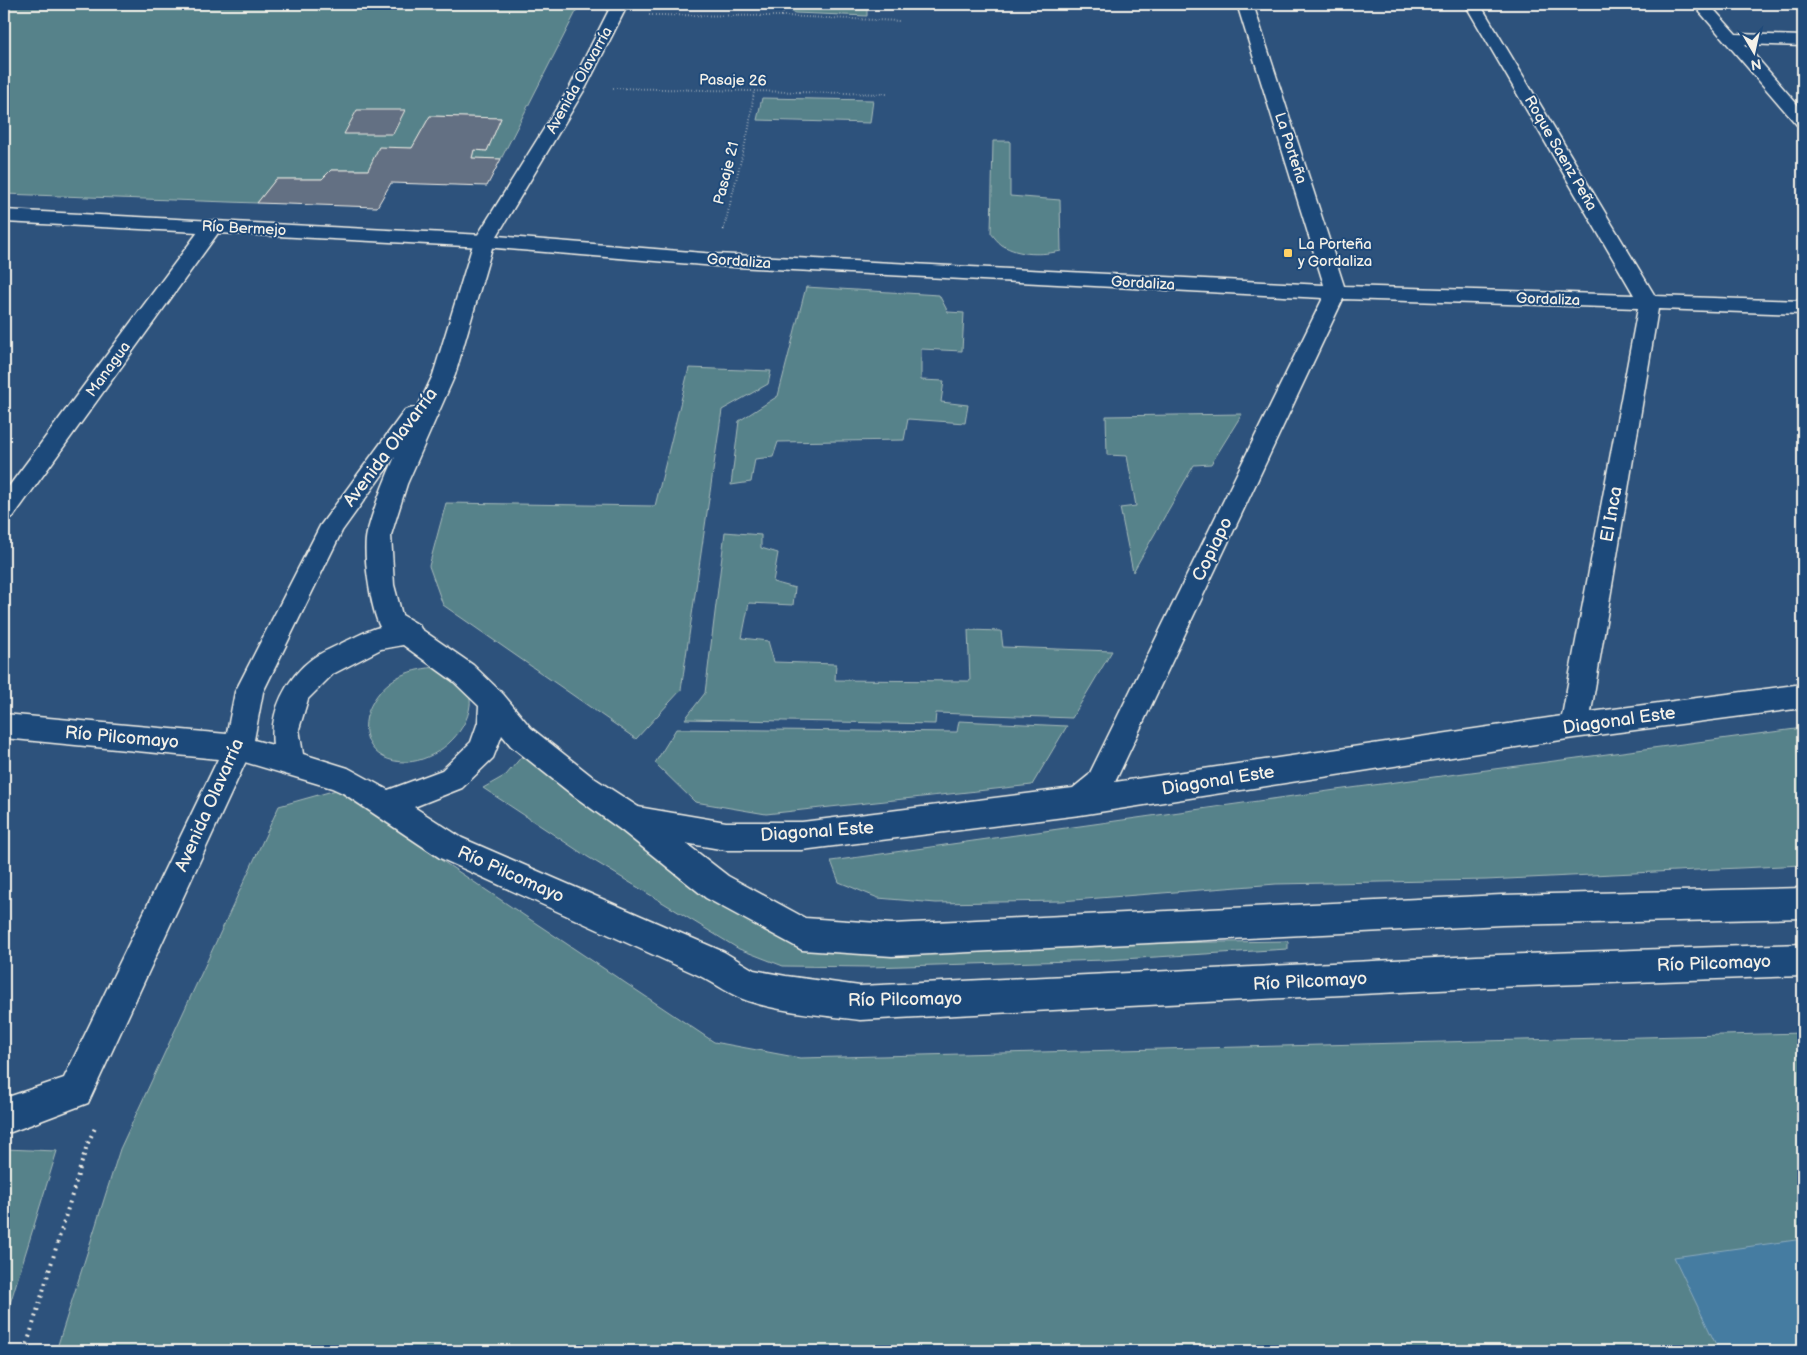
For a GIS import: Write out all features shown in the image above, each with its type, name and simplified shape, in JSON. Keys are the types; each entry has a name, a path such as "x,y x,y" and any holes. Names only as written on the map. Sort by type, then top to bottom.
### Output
{"street":[{"name":"La Porteña","path":"1245,4 1336,292"},
{"name":"Roque Saenz Peña","path":"1473,4 1649,303"},
{"path":"1701,4 1803,121"},
{"name":"Avenida Olavarría","path":"400,627 381,585 380,535 395,484 444,375 484,241 578,87 618,9"},
{"path":"1732,39 1803,41"},
{"name":"Río Bermejo","path":"4,216 484,241"},
{"name":"Managua","path":"4,511 212,227"},
{"name":"Gordaliza","path":"484,241 716,260 1074,280 1336,292 1803,307"},
{"name":"Copiapo","path":"1080,800 1099,784 1336,292"},
{"name":"El Inca","path":"1574,726 1649,303"},
{"name":"Avenida Olavarría","path":"4,1114 11,1114 76,1091 238,748 248,692 332,526 444,375"},
{"path":"289,761 285,729 296,693 323,666 400,627 463,673 493,702 521,737 584,787 632,820 717,887 802,934 892,940 1502,910 1803,903"},
{"name":"Diagonal Este","path":"632,820 726,836 802,836 1080,800 1574,726 1803,696"},
{"path":"385,805 452,779 483,749 492,722 493,702"},
{"name":"Río Pilcomayo","path":"4,726 238,748 289,761 338,777 353,784 451,848 712,964 750,984 786,993 860,1003 1497,971 1803,960"}],"path":[{"path":"782,16 785,4"},
{"path":"618,9 898,21"},
{"name":"Pasaje 26","path":"578,87 888,94"},
{"name":"Pasaje 21","path":"716,260 749,128 754,91"},
{"path":"25,1351 87,1145"}],"green space":[{"path":"4,4 580,4 501,159 472,158 474,150 487,151 501,118 430,116 412,148 379,148 368,170 331,170 322,179 276,179 257,203 4,194"},
{"path":"793,4 810,4 810,7 867,8 867,16 795,13 791,11"},
{"path":"762,98 873,100 870,123 757,120"},
{"path":"993,141 1010,141 1010,196 1060,200 1061,251 1039,254 1023,253 1002,245 991,233"},
{"path":"806,287 939,295 948,312 964,313 962,351 921,349 921,380 944,381 941,402 968,405 965,423 908,419 904,440 778,442 773,457 755,459 751,482 731,485 739,421 778,396"},
{"path":"689,368 771,371 768,384 722,410 681,690 636,739 443,605 429,566 446,503 655,506"},
{"path":"1242,414 1211,464 1194,465 1133,572 1120,508 1136,506 1127,456 1107,455 1106,416"},
{"path":"725,532 761,535 761,548 778,553 773,582 795,588 793,605 749,603 742,638 768,641 774,662 836,664 835,680 970,681 968,630 1001,631 1003,647 1112,651 1072,718 936,713 935,724 685,719 705,693"},
{"path":"438,667 467,686 470,705 468,716 463,726 448,744 428,757 407,762 394,761 383,757 369,743 366,733 368,711 374,700 387,685 402,675"},
{"path":"959,721 1067,726 1032,785 766,814 695,802 655,763 676,729 957,732"},
{"path":"1803,728 1803,865 1486,880 1276,884 1061,901 936,903 878,898 839,882 831,861 1336,790"},
{"path":"523,755 766,922 895,947 1288,941 1288,949 1106,960 869,967 783,966 739,949 583,854 483,788 506,775"},
{"path":"336,790 714,1042 800,1058 1803,1033 1803,1351 56,1351 120,1149 279,806"},
{"path":"4,1149 57,1151 4,1323"}],"water":[{"path":"1803,1239 1803,1351 1719,1351 1674,1257"}],"building":[{"path":"357,110 405,110 393,134 344,134"},
{"path":"430,116 501,118 487,151 474,150 472,158 501,159 487,186 391,183 377,207 257,203 276,179 322,179 331,170 368,170 379,147 412,148"}],"place":[{"name":"La Porteña y Gordaliza","path":"1288,253"}]}
